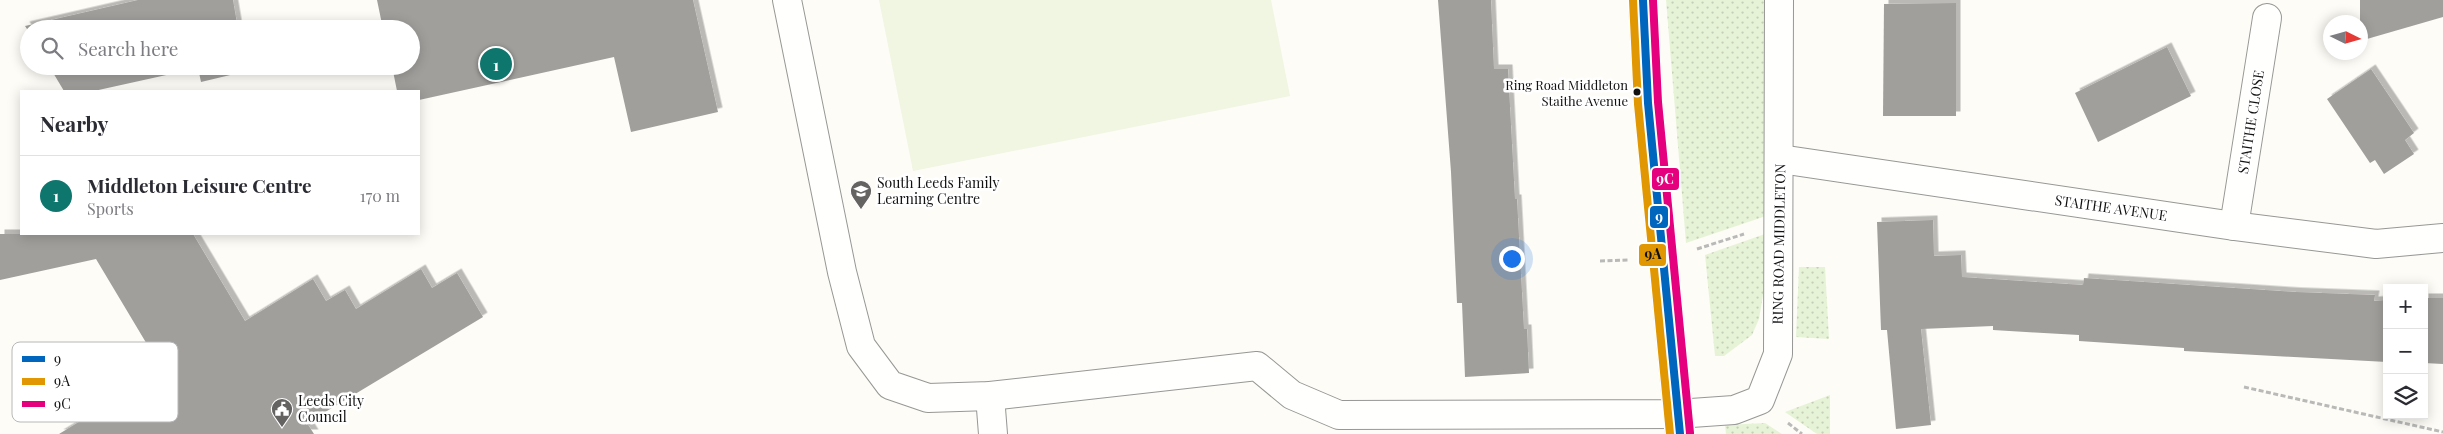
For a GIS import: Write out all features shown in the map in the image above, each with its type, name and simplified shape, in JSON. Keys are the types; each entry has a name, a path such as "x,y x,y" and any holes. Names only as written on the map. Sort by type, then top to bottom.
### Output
{"street":[{"name":"RING ROAD MIDDLETON","path":"787,0 842,272 861,346 890,385 928,398 990,396 1257,366 1292,395 1339,415 1679,424 1734,410 1760,400 1778,354 1780,0"},
{"path":"1643,0 1648,103 1679,424"},
{"name":"STAITHE CLOSE","path":"2234,226 2267,18"},
{"name":"STAITHE AVENUE","path":"1780,159 2234,226 2376,244 2443,238"},
{"path":"990,396 993,434"}],"path":[{"path":"1663,260 1780,222"},
{"path":"2244,387 2443,432"}],"green space":[{"path":"879,0 1271,0 1290,96 913,171"},
{"path":"1666,0 1765,0 1766,216 1686,243"},
{"path":"1765,234 1764,289 1759,319 1752,335 1724,356 1715,356 1705,255"},
{"path":"1799,267 1825,267 1829,339 1796,337"},
{"path":"1830,395 1830,434 1817,434 1785,412"},
{"path":"1765,423 1782,434 1726,434 1725,425"}],"building":[{"path":"138,0 233,0 236,20 51,20"},
{"path":"377,0 693,0 718,112 631,132 614,57 420,100 420,90 397,90 394,75 420,75 420,20 381,20"},
{"path":"1438,0 1491,0 1494,69 1508,69 1515,199 1517,199 1524,329 1527,329 1529,373 1465,377 1462,303 1457,303 1451,172"},
{"path":"2360,0 2443,0 2443,17 2368,39 2368,15 2360,15"},
{"path":"1956,3 1956,116 1883,116 1884,4"},
{"path":"2167,47 2191,96 2098,142 2075,93"},
{"path":"2371,69 2414,133 2405,140 2414,154 2384,174 2375,160 2370,163 2327,99"},
{"path":"54,75 166,75 99,90 63,90"},
{"path":"200,75 230,75 201,82"},
{"path":"1933,220 1934,256 1961,255 1962,277 2083,285 2084,278 2296,292 2375,295 2374,301 2383,300 2383,362 2184,351 2184,348 2079,341 2079,335 1993,330 1993,326 1921,329 1931,425 1896,429 1887,330 1881,330 1877,222"},
{"path":"0,234 194,235 245,321 313,279 326,301 345,290 356,309 421,269 432,288 457,273 483,317 307,423 314,434 59,434 79,422 178,422 178,342 146,342 96,259 0,280"},
{"path":"2428,298 2443,298 2443,364 2428,363"}],"transit line":[{"name":"9A","path":"1633,0 1638,104 1670,434"},
{"name":"9","path":"1643,0 1648,103 1680,434"},
{"name":"9C","path":"1653,0 1658,102 1690,433"}],"place":[{"name":"Middleton Leisure Centre","path":"496,64"},
{"name":"Ring Road Middleton Staithe Avenue","path":"1637,92"},
{"name":"South Leeds Family Learning Centre","path":"861,210"},
{"name":"Leeds City Council","path":"282,428"}]}
